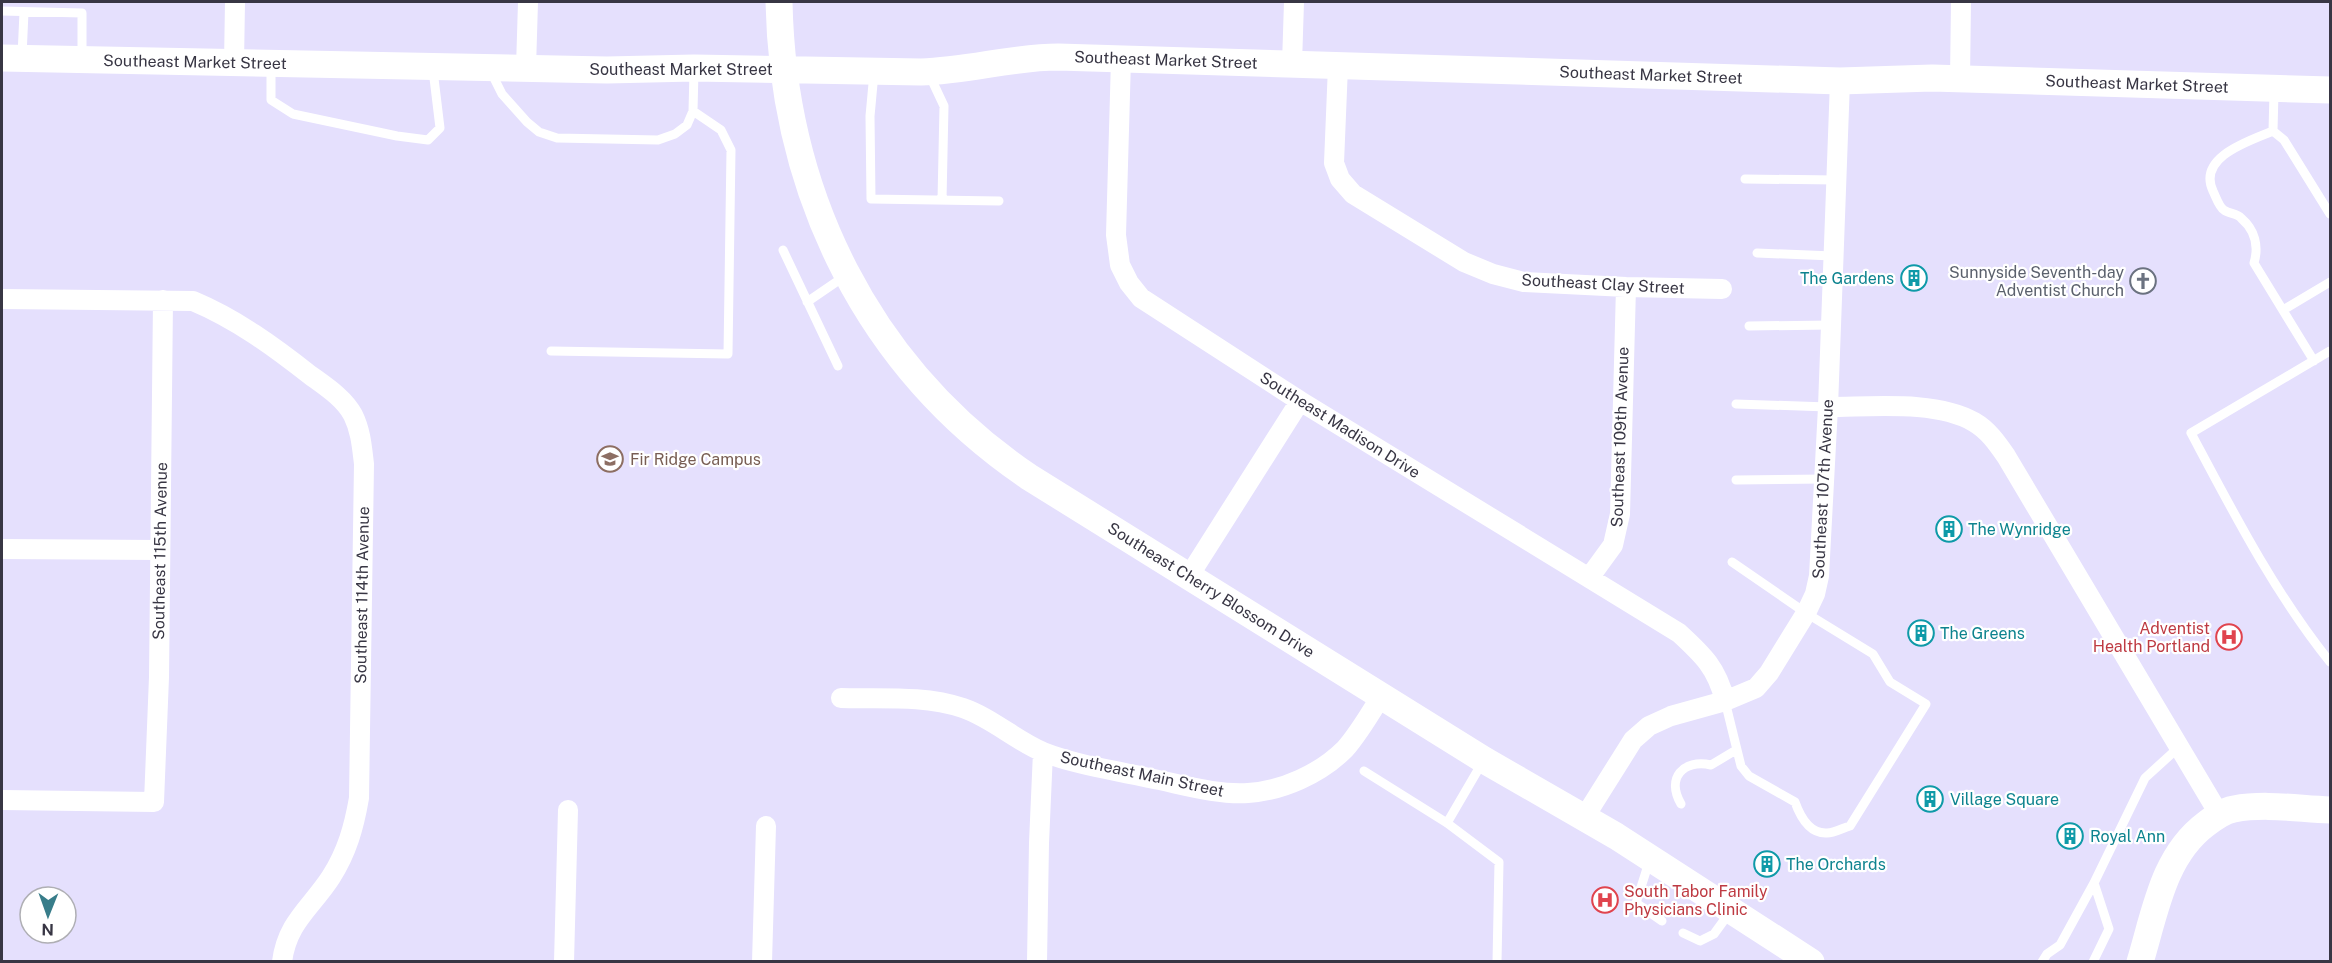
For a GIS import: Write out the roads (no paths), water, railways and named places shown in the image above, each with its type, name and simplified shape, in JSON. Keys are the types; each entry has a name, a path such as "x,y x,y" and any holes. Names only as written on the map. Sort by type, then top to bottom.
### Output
{"street":[{"path":"234,63 235,2"},
{"path":"526,68 528,2"},
{"name":"Southeast Cherry Blossom Drive","path":"779,2 782,69 794,134 804,170 847,275 866,308 904,362 941,404 972,433 1029,477 1484,760 1584,818 1811,962"},
{"path":"1292,64 1294,2"},
{"path":"1960,79 1961,2"},
{"name":"Southeast Market Street","path":"12,58 526,68 928,72 1037,57 1840,81 1960,79 2331,90"},
{"name":"Southeast Madison Drive","path":"1121,59 1116,235 1120,265 1129,283 1141,298 1300,401 1679,633 1702,654 1715,670 1725,701"},
{"name":"Southeast Clay Street","path":"1338,66 1334,163 1340,179 1353,194 1464,262 1493,274 1524,282 1722,289"},
{"name":"Southeast 107th Avenue","path":"1584,818 1633,740 1649,726 1671,716 1725,701 1756,688 1769,673 1815,594 1819,576 1828,406 1840,81"},
{"name":"Southeast 109th Avenue","path":"1589,578 1613,545 1620,514 1626,287"},
{"path":"2,299 163,300"},
{"name":"Southeast 114th Avenue","path":"163,300 193,301 218,311 276,348 340,398 352,414 361,439 364,464 359,798 354,829 344,855 330,879 296,920 287,938 282,962"},
{"name":"Southeast 115th Avenue","path":"2,800 154,802 159,677 163,300"},
{"path":"1189,576 1300,401"},
{"path":"1828,406 1924,408 1941,411 1974,422 1990,435 2006,456 2219,814"},
{"path":"2,549 160,550"},
{"name":"Southeast Main Street","path":"841,698 926,700 963,709 1043,752 1088,765 1208,790 1246,793 1269,791 1300,780 1324,766 1357,734 1381,696"},
{"path":"1037,962 1043,752"},
{"path":"2140,962 2171,865 2183,845 2219,814 2252,807 2331,810"},
{"path":"564,962 568,810"},
{"path":"762,962 766,826"}],"lane":[{"path":"2,11 82,13 82,60"},
{"path":"12,58 24,12"},
{"path":"270,63 270,100 292,114 397,136 429,140 440,128 433,66"},
{"path":"488,67 502,94 539,132 557,138 658,140 675,134 687,125 693,111 694,68"},
{"path":"874,71 870,116 871,199 999,201"},
{"path":"928,72 944,106 942,200"},
{"path":"2273,131 2275,88"},
{"path":"551,351 728,354 731,150 721,130 693,111"},
{"path":"2273,131 2240,146 2212,165 2209,183 2224,210 2242,218 2256,240 2258,252 2254,263 2313,361"},
{"path":"2273,131 2284,140 2331,214"},
{"path":"1745,179 1836,180"},
{"path":"783,250 838,366"},
{"path":"1757,253 1833,256"},
{"path":"807,302 847,275"},
{"path":"2283,310 2331,282"},
{"path":"1749,326 1831,325"},
{"path":"2331,351 2191,433 2254,551 2312,639 2331,662"},
{"path":"1736,404 1828,406"},
{"path":"1736,480 1824,479"},
{"path":"1725,701 1741,766 1749,776 1795,802 1801,819 1814,830 1826,834 1850,826 1926,704 1890,682 1873,654 1806,613 1732,562"},
{"path":"2042,962 2047,954 2060,945 2094,883 2145,778 2179,747"},
{"path":"1681,804 1675,794 1675,782 1681,771 1690,765 1702,763 1711,765 1736,750"},
{"path":"1447,824 1484,760"},
{"path":"1364,771 1447,824 1498,862 1497,962"},
{"path":"1650,859 1636,903 1662,921"},
{"path":"2093,962 2109,929 2094,883"},
{"path":"1683,933 1700,940 1714,934 1731,911"}],"place":[{"name":"The Gardens","path":"1914,278"},
{"name":"Sunnyside Seventh-day Adventist Church","path":"2143,281"},
{"name":"Fir Ridge Campus","path":"610,459"},
{"name":"The Wynridge","path":"1949,529"},
{"name":"The Greens","path":"1921,633"},
{"name":"Adventist Health Portland","path":"2229,637"},
{"name":"Village Square","path":"1930,799"},
{"name":"Royal Ann","path":"2070,836"},
{"name":"The Orchards","path":"1767,864"},
{"name":"South Tabor Family Physicians Clinic","path":"1605,900"}]}
